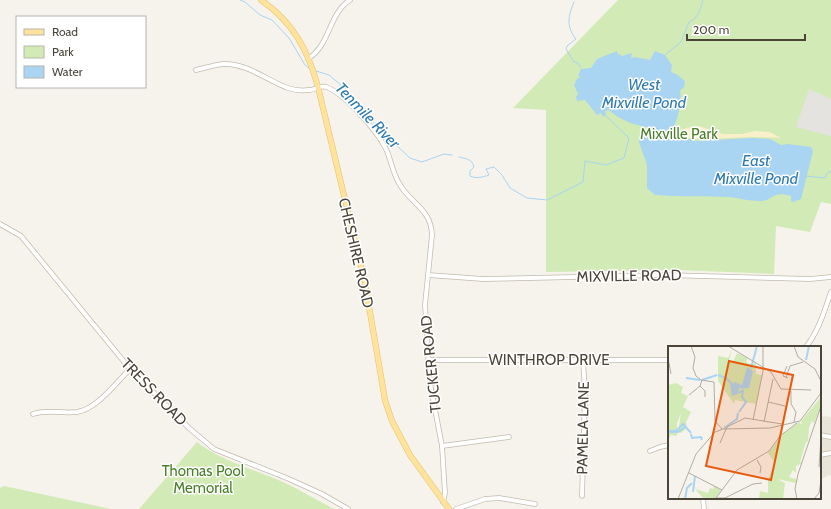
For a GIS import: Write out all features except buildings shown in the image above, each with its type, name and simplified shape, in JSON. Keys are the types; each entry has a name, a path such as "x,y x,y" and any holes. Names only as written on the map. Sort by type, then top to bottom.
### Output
{"main road":[{"name":"CHESHIRE ROAD","path":"261,0 275,10 291,27 310,58 365,283 385,400 392,421 410,455 449,509"}],"street":[{"path":"310,58 314,55 338,12 350,0"},
{"path":"196,70 223,64 234,65 244,67 295,90 309,90 318,87"},
{"name":"TUCKER ROAD","path":"318,87 325,86 341,96 369,124 384,146 399,184 429,218 432,226 425,305 430,383 442,446 445,493 443,502"},
{"name":"TRESS ROAD","path":"0,224 21,236 130,369 189,428 214,449 289,479 322,494 348,509"},
{"name":"MIXVILLE ROAD","path":"428,275 483,278 664,275 810,279 831,277"},
{"path":"807,346 814,337 831,292"},
{"name":"WINTHROP DRIVE","path":"428,360 668,360"},
{"name":"PAMELA LANE","path":"582,496 584,360"},
{"path":"34,414 43,411 76,412 84,410 97,401 130,369"},
{"path":"821,435 831,437"},
{"path":"442,446 509,437"},
{"path":"650,452 660,446 668,445"},
{"path":"821,455 831,453"},
{"path":"456,509 485,499 499,498 535,504"},
{"path":"703,499 704,509"}],"shaded area":[{"path":"809,89 831,99 831,136 796,127"},
{"path":"821,416 831,417 831,476 829,475 821,479"}],"green space":[{"name":"Mixville Park","path":"618,0 831,0 831,204 821,202 810,232 776,226 774,274 678,270 546,272 546,110 513,108"},
{"name":"Thomas Pool Memorial","path":"197,442 216,454 283,482 334,509 139,509"},
{"path":"4,486 111,509 0,509 0,488"}],"sand":[{"path":"699,126 723,134 742,134 755,131 770,132 781,138 755,137 693,139 682,135 682,131 686,128"}],"water":[{"name":"East Mixville Pond","path":"617,51 617,53 622,56 632,53 631,58 635,57 650,60 655,51 665,55 672,65 671,72 685,81 684,87 680,91 680,105 676,120 673,129 667,130 667,138 689,139 695,141 752,138 770,139 781,145 788,144 811,147 813,151 801,199 793,202 791,201 791,196 780,194 764,201 752,201 729,197 655,195 647,188 647,165 639,142 639,135 656,135 658,130 621,119 609,110 605,111 606,114 603,117 601,113 597,115 585,100 577,101 576,97 578,94 574,85 576,82 575,81 580,77 578,76 581,69 591,68 597,59"}],"waterway":[{"name":"Tenmile River","path":"240,0 245,2 260,15 272,20 289,38 305,65 309,68"},
{"path":"665,55 681,42 689,22 697,16 703,0"},
{"path":"574,2 570,12 569,26 576,39 567,46 566,49 574,62 578,63 581,68"},
{"name":"Tenmile River","path":"316,71 329,75 349,92 382,132 410,158 422,162 444,154 452,155"},
{"name":"Tenmile River","path":"459,157 472,162 474,167 470,171 470,176 472,177 477,178 489,175 486,169 494,167 502,175 510,188 527,198 547,200 583,182 585,161 606,165 624,158 629,138 604,114"},
{"name":"Tenmile River","path":"805,176 825,178 827,173 831,171"}],"water label":[{"name":"West Mixville Pond","path":"644,93"}]}
